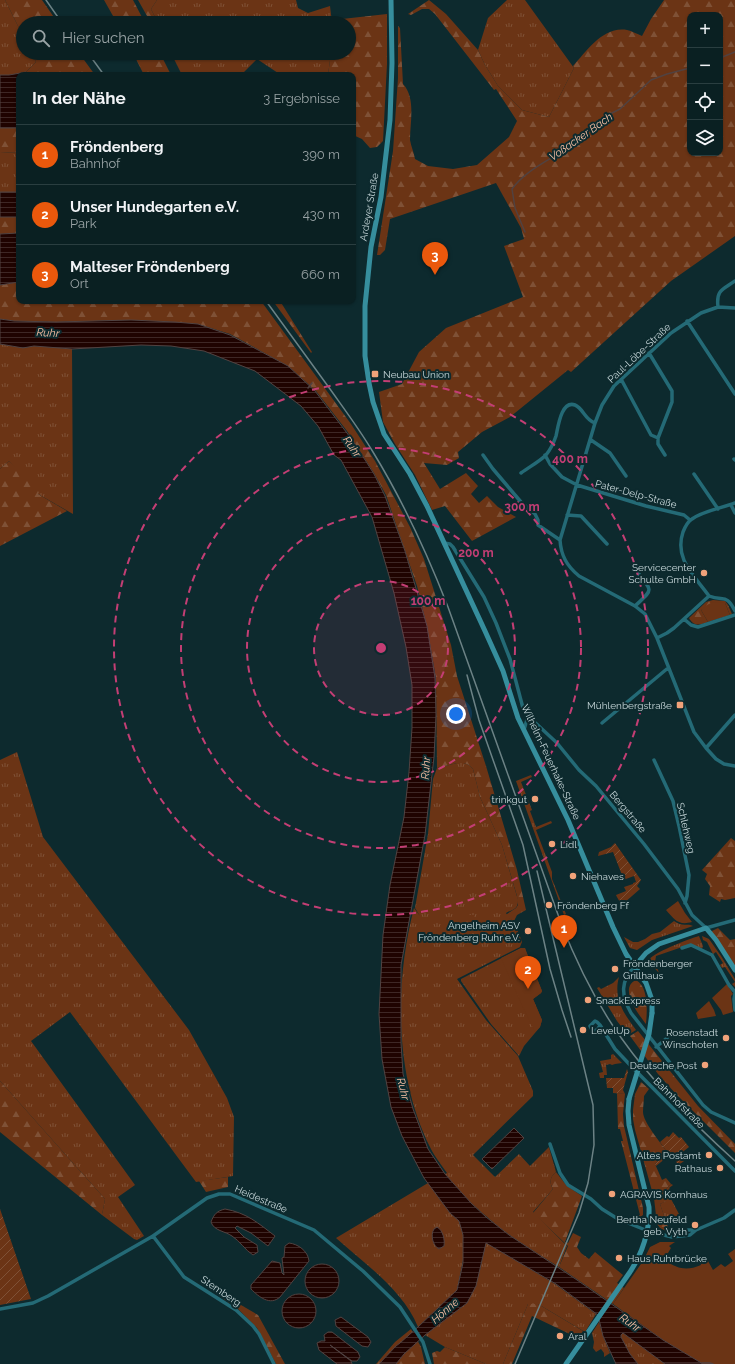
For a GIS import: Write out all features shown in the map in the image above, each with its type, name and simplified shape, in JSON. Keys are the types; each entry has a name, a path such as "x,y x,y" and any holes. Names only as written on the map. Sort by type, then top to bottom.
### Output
{"main road":[{"name":"Ardeyer Straße","path":"391,0 392,63 390,120 381,197 371,247 365,306 365,356 370,390 379,423 391,446 410,474 444,543"},
{"name":"Wilhelm-Feuerhake-Straße","path":"444,543 503,671 518,718 568,820 613,927 626,954 643,977 652,1000 649,1034 629,1099 628,1111 629,1125 649,1206 648,1231 639,1257 625,1280 566,1364"},
{"path":"635,966 646,953 659,944 706,928 716,940 735,970"}],"street":[{"path":"718,307 717,298 719,294 735,281"},
{"name":"Paul-Löbe-Straße","path":"560,540 595,423 602,404 608,395 621,379 671,333 687,321 701,313 718,307 735,308"},
{"path":"687,321 735,394"},
{"path":"649,353 672,391 672,402 658,438 658,444 665,455"},
{"path":"621,379 651,435 658,438"},
{"path":"521,473 545,455 554,441 559,419 565,408 569,405 574,405 579,408 589,420 595,423"},
{"path":"591,440 610,453 626,476"},
{"path":"483,455 492,469 521,502 535,514 538,520 538,525 560,540 560,550 563,558 573,571 579,576 640,609 648,618 691,725 706,748 720,763 735,766"},
{"name":"Pater-Delp-Straße","path":"545,455 550,464 562,477 577,485 616,498 684,515 690,520"},
{"path":"694,474 718,509"},
{"path":"735,513 733,504 690,520 687,523 681,539 680,551 684,562 709,596 727,599 731,602 735,611"},
{"path":"567,515 581,516 607,544"},
{"name":"Bergstraße","path":"444,543 450,544 484,597 510,659 523,708 528,716 557,743 578,770 596,786 644,844 673,883 692,915 706,928"},
{"path":"635,606 649,592 650,589 638,573"},
{"path":"657,638 667,633 709,596"},
{"path":"684,619 691,625 698,627 735,615"},
{"path":"602,723 668,668"},
{"path":"706,748 735,715"},
{"path":"524,730 528,716"},
{"name":"Schlehweg","path":"654,760 675,809 689,874 685,903"},
{"path":"706,928 735,920"},
{"path":"682,948 690,945 712,955 735,993 735,1010"},
{"path":"635,966 626,975 623,985 624,999 631,1013 656,1047 706,1109 735,1123"},
{"name":"Bahnhofstraße","path":"600,1025 616,1049 631,1066 735,1171"},
{"path":"656,1047 667,1038"},
{"path":"550,1144 560,1173 568,1185 591,1199 602,1209 618,1219 648,1231 667,1237 679,1236 688,1230 696,1230 723,1218 735,1210"},
{"name":"Heidestraße","path":"0,1310 33,1303 78,1280 153,1236 207,1198 219,1194 230,1194 314,1230 363,1271 400,1307 423,1341 430,1364"},
{"name":"Stemberg","path":"153,1236 184,1277 236,1310 253,1326 259,1334 274,1364"}],"green space":[{"path":"0,0 5,0 16,22 16,60 35,60 36,62 26,72 0,75"},
{"path":"5,0 42,0 53,16 16,16 16,22"},
{"path":"104,0 133,0 141,16 113,16"},
{"path":"138,0 157,0 151,9 154,16 147,16"},
{"path":"157,0 296,0 298,8 308,13 330,6 331,16 154,16 151,9"},
{"path":"429,0 446,14 478,50 498,86 522,110 549,117 574,68 573,66 596,41 603,36 618,30 629,30 642,36 664,0 735,0 735,236 671,281 571,372 568,370 510,417 482,432 458,452 459,458 447,465 424,463 440,489 466,473 478,486 471,494 479,503 487,496 498,507 516,517 472,541 445,506 432,510 415,475 383,422 379,392 402,384 419,352 446,328 523,297 504,246 524,239 521,228 496,183 390,219 385,250 380,255 377,255 393,151 398,78 398,26 400,28 403,84 410,96 411,103 410,140 415,159 428,166 453,169 477,165 509,137 517,121 496,89 494,90 435,14 429,9 422,9 411,15 408,14"},
{"path":"507,0 525,0 574,68 549,117 522,110 498,86 478,50 488,18"},
{"path":"387,14 387,64 383,141 377,147 370,148 362,139 356,136 356,72 328,72 330,60 356,60 356,17"},
{"path":"35,60 84,60 93,72 26,72 36,62"},
{"path":"136,60 164,60 170,72 142,72"},
{"path":"174,60 256,60 244,72 180,72"},
{"path":"258,60 330,60 328,72 276,72"},
{"path":"0,128 16,128 16,152 0,153"},
{"path":"16,152 16,192 0,192 0,153"},
{"path":"0,217 16,217 16,233 0,234"},
{"path":"16,281 16,304 263,304 351,424 375,461 410,527 424,559 451,645 457,676 517,870 526,910 517,915 514,921 504,916 518,905 517,896 502,845 480,797 473,769 464,763 457,763 437,768 436,678 427,626 417,586 386,495 374,473 347,431 316,391 288,366 230,334 198,324 131,320 56,322 14,321 0,319 0,285"},
{"path":"275,304 282,304 312,352 311,353"},
{"path":"0,344 23,348 34,346 72,349 73,514 38,494 9,461 0,469"},
{"path":"9,461 40,490 38,494 67,511 0,546 0,469"},
{"path":"713,600 725,601 732,614 730,615 725,603 701,610 708,622 700,624 693,623 689,618 706,602"},
{"path":"713,602 725,603 730,615 708,622 701,610"},
{"path":"17,752 43,837 189,1030 227,1098 234,1117 233,1176 196,1182 70,1012 31,1041 135,1185 118,1197 144,1236 137,1240 102,1215 105,1199 0,1081 0,760"},
{"path":"457,763 464,763 473,769 480,797 502,845 518,900 517,906 513,910 506,913 509,918 514,921 522,942 520,947 457,979 486,1020 518,1056 533,1091 533,1096 473,1155 495,1177 519,1154 530,1166 549,1147 556,1172 552,1176 551,1180 553,1189 533,1212 567,1246 559,1267 521,1243 494,1223 460,1191 445,1174 447,1173 432,1150 418,1120 410,1091 404,1061 401,1030 403,968 414,908 420,916 415,908 428,834 433,779 437,768"},
{"path":"531,775 532,777 521,782 532,810 530,811 536,827 551,821 552,823 536,830 552,872 552,879 566,914 564,915 516,781"},
{"path":"731,838 735,841 735,898 725,900 721,899 720,902 709,895 710,886 705,879 707,874 702,870"},
{"path":"615,843 641,880 637,886 640,889 624,903 618,899 616,895 626,891 624,887 636,882 634,876 623,880 621,879 620,876 622,875 613,852 598,856 599,852 611,847"},
{"path":"678,901 692,922 683,923 677,921 666,910"},
{"path":"464,915 474,915 475,927 462,934 458,918"},
{"path":"674,921 680,924 693,926 652,940 637,950 630,948 624,937 633,942 638,942 652,934 660,932"},
{"path":"718,928 730,940 735,939 735,970 710,932"},
{"path":"699,936 703,946 702,949 691,944 656,956 655,962 659,973 650,963 647,962 655,955 679,943"},
{"path":"702,936 709,939 735,979 735,982 725,967 722,968 720,965 723,963 716,952 713,954 707,942 703,940"},
{"path":"521,948 525,948 542,991 533,999 542,1020 540,1027 524,1046 519,1056 491,1024 461,979"},
{"path":"521,948 525,948 542,991 533,999 542,1020 540,1027 535,1032 501,958"},
{"path":"619,977 617,992 619,999 627,1018 636,1030 628,1035 617,1021 597,988 599,987 601,989 613,983"},
{"path":"636,980 640,983 645,994 647,1007 646,1024 635,1008 629,995 631,984"},
{"path":"727,984 733,994 731,996 733,1012 723,1015 712,998"},
{"path":"709,1001 716,1016 698,1019 696,1013"},
{"path":"638,1031 698,1106 735,1144 735,1153 658,1074 630,1036"},
{"path":"613,1054 622,1063 606,1065 607,1075 604,1075 604,1078 600,1078 599,1073 603,1072 600,1061 611,1059 611,1055"},
{"path":"627,1069 628,1072 623,1090 625,1094 613,1093 613,1088 607,1088 606,1078 624,1078"},
{"path":"0,1081 105,1199 102,1215 0,1132"},
{"path":"641,1082 649,1089 644,1096 644,1116 649,1127 667,1152 655,1164 662,1180 666,1178 671,1184 666,1189 667,1201 660,1204 670,1233 660,1228 657,1224 654,1198 635,1130 633,1110 635,1094"},
{"path":"617,1093 625,1094 623,1114 624,1126 643,1208 643,1215 636,1220 630,1218 640,1215 621,1141 623,1141 620,1129 618,1129"},
{"path":"673,1132 679,1138 681,1137 689,1147 680,1154 684,1161 676,1167 674,1165 677,1162 671,1154 656,1166 655,1164 667,1152 660,1142 667,1136 669,1137"},
{"path":"556,1172 567,1186 582,1196 565,1242 568,1243 573,1233 581,1237 577,1247 581,1253 589,1259 595,1252 623,1275 617,1283 624,1288 613,1304 559,1267 568,1246 533,1213 553,1189 551,1180 552,1176"},
{"path":"228,1177 228,1187 206,1192 199,1181"},
{"path":"428,1183 450,1213 459,1221 463,1235 464,1255 457,1290 418,1327 403,1301 393,1289 336,1238"},
{"path":"671,1184 673,1185 669,1188 675,1195 671,1199 679,1214 676,1217 670,1218 670,1221 666,1222 660,1204 666,1201 666,1189"},
{"path":"0,1209 31,1299 0,1305"},
{"path":"485,1242 555,1284 596,1314 585,1332 538,1304 528,1304 503,1364 486,1364 445,1347 425,1335 467,1303 480,1270"},
{"path":"660,1242 675,1242 669,1246 671,1248 666,1261 683,1268 696,1267 701,1265 700,1262 705,1260 708,1261 713,1270 721,1264 725,1267 733,1261 728,1254 735,1249 735,1364 703,1364 663,1340 613,1304 643,1261 650,1247"},
{"path":"222,1294 258,1315 285,1364 276,1364 257,1328 238,1309 221,1297"},
{"path":"528,1304 538,1304 583,1331 578,1338 532,1316 512,1364 503,1364"},
{"path":"599,1322 610,1353 604,1357 604,1353 601,1349 596,1352 593,1348 594,1342 592,1333"},
{"path":"411,1329 421,1347 425,1364 376,1364 395,1342"},
{"path":"623,1333 665,1364 638,1364 630,1354 621,1337"},
{"path":"445,1347 486,1364 434,1364 432,1353 437,1351 440,1352"}],"water":[{"path":"16,74 16,128 0,128 0,75"},
{"path":"0,192 16,192 16,217 0,217"},
{"path":"16,233 16,282 0,285 0,234"},
{"path":"0,319 14,321 56,322 131,320 175,322 198,324 230,335 288,366 315,391 353,441 374,474 385,496 405,551 427,626 435,678 436,715 434,757 425,835 401,965 401,1043 403,1074 413,1109 428,1149 445,1174 471,1203 509,1235 663,1340 703,1364 665,1364 623,1333 621,1337 630,1354 638,1364 616,1364 603,1336 598,1315 556,1284 486,1243 476,1286 467,1303 425,1335 404,1354 396,1364 379,1364 396,1346 457,1290 463,1263 463,1235 459,1221 450,1213 424,1178 402,1136 391,1107 382,1059 379,1014 383,935 390,885 404,817 412,728 412,685 406,647 394,593 372,517 341,460 334,455 318,426 301,406 255,371 204,351 171,346 141,345 72,349 34,346 23,348 0,344"},
{"path":"514,1128 524,1138 492,1169 482,1159"},
{"path":"225,1209 246,1216 275,1236 268,1246 251,1233 237,1226 235,1228 244,1237 257,1245 258,1252 253,1255 247,1251 235,1238 212,1225 211,1222 215,1215"},
{"path":"437,1227 443,1235 444,1241 444,1246 439,1249 435,1245 432,1237 434,1229"},
{"path":"289,1243 296,1245 305,1251 309,1261 280,1297 276,1300 269,1301 251,1289 251,1285 272,1261 280,1263 282,1273 284,1275 282,1258 284,1257 285,1246"},
{"path":"319,1264 325,1264 334,1269 338,1275 338,1287 334,1293 325,1298 319,1298 310,1293 305,1284 305,1278 310,1269"},
{"path":"302,1294 311,1299 315,1304 315,1318 311,1323 306,1327 296,1328 292,1327 283,1318 282,1308 283,1304 292,1295"},
{"path":"341,1317 368,1337 371,1342 368,1347 362,1346 336,1326 335,1320"},
{"path":"328,1332 332,1332 358,1352 360,1357 357,1361 352,1361 330,1345 351,1361 352,1364 337,1364 319,1350 317,1343 325,1341 324,1335"}],"waterway":[{"name":"Voßacker Bach","path":"723,57 735,52"},
{"name":"Voßacker Bach","path":"525,232 515,208 512,189 517,183 536,167 574,143 603,121 608,115 620,109 651,80 687,69"},
{"name":"Voßacker Bach","path":"308,388 312,383"},
{"path":"702,1363 713,1364"}],"railway":[{"path":"46,0 57,16"},
{"path":"93,60 102,72"},
{"path":"268,304 363,436 394,489 414,528 448,607 561,923 580,968 595,997 622,1039 647,1072 690,1118 735,1161"},
{"path":"467,675 479,720 523,845 550,969 571,1037"},
{"path":"515,1364 579,1213 588,1183 594,1145 593,1105 537,871"}],"place":[{"name":"Malteser Fröndenberg","path":"435,275"},
{"name":"Neubau Union","path":"375,374"},
{"name":"Servicecenter Schulte GmbH","path":"704,573"},
{"name":"Mühlenbergstraße","path":"680,705"},
{"name":"trinkgut","path":"535,799"},
{"name":"Lidl","path":"552,844"},
{"name":"Niehaves","path":"573,876"},
{"name":"Fröndenberg Ff","path":"549,905"},
{"name":"Angelheim ASV Fröndenberg Ruhr e.V.","path":"528,931"},
{"name":"Fröndenberg","path":"564,948"},
{"name":"Fröndenberger Grillhaus","path":"615,969"},
{"name":"Unser Hundegarten e.V.","path":"528,989"},
{"name":"SnackExpress","path":"588,1000"},
{"name":"LevelUp","path":"583,1030"},
{"name":"Rosenstadt Winschoten","path":"726,1038"},
{"name":"Deutsche Post","path":"705,1065"},
{"name":"Altes Postamt","path":"709,1155"},
{"name":"Rathaus","path":"720,1168"},
{"name":"AGRAVIS Kornhaus","path":"612,1194"},
{"name":"Bertha Neufeld geb. Vyth","path":"695,1225"},
{"name":"Haus Ruhrbrücke","path":"619,1258"},
{"name":"Aral","path":"560,1336"}],"water label":[{"name":"Ruhr","path":"48,333"},
{"name":"Ruhr","path":"352,447"},
{"name":"Ruhr","path":"426,768"},
{"name":"Ruhr","path":"403,1089"},
{"name":"Hönne","path":"445,1311"},
{"name":"Ruhr","path":"630,1323"}]}
